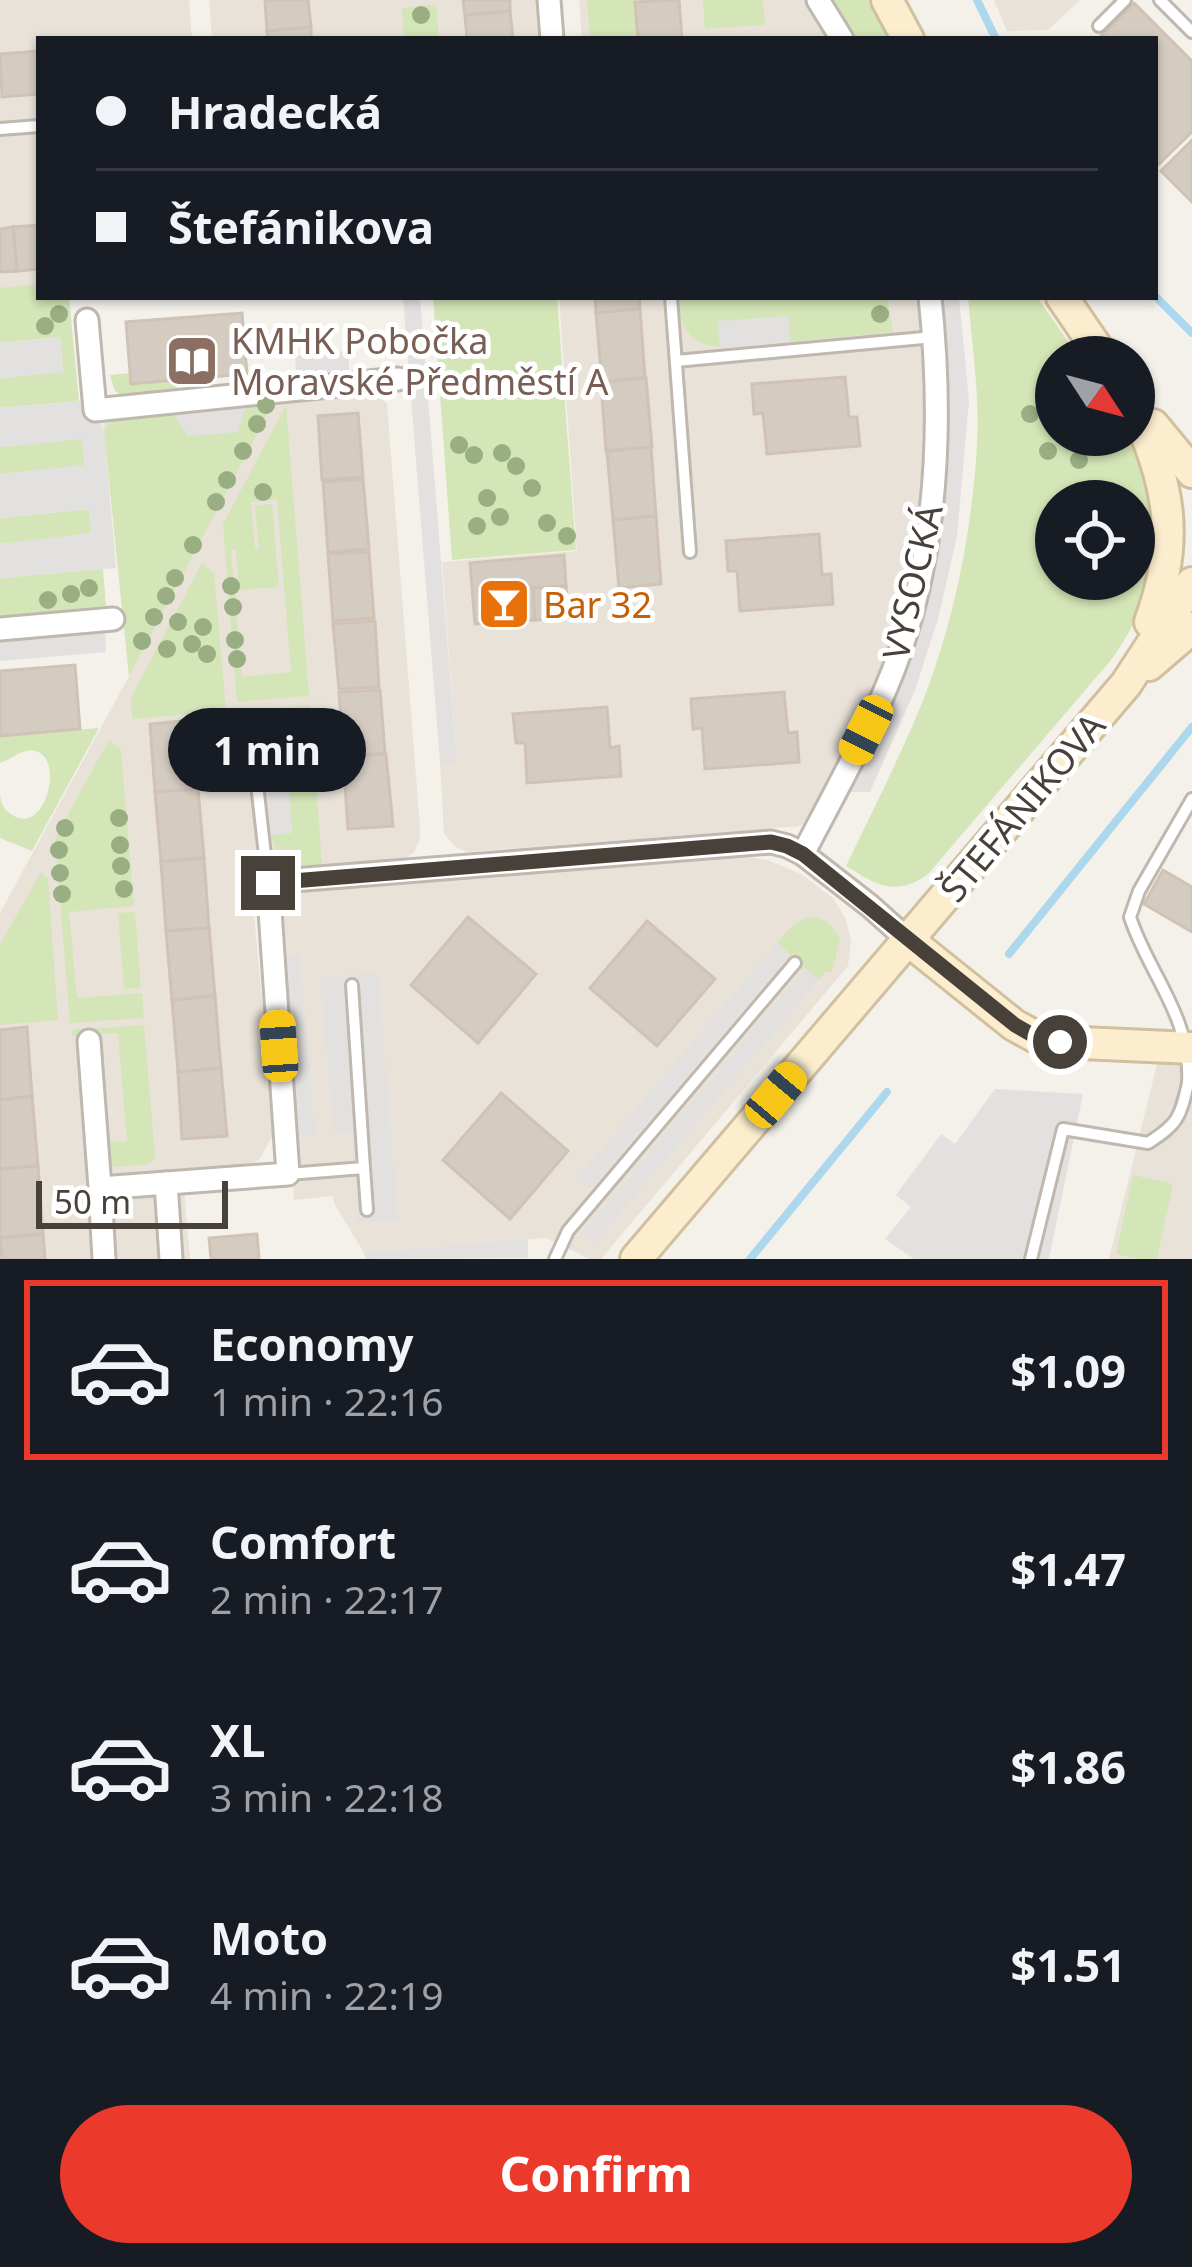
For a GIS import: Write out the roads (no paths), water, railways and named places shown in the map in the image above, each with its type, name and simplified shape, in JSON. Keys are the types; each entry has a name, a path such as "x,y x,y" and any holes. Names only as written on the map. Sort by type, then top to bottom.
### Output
{"street":[{"path":"550,0 552,36"},
{"path":"818,0 840,36"},
{"path":"887,0 906,36"},
{"name":"VYSOCKÁ","path":"803,854 893,669 915,599 935,466 930,300"},
{"path":"1064,300 1089,336"},
{"path":"87,320 95,410 398,380"},
{"path":"1155,428 1192,472"},
{"name":"ŠTEFÁNIKOVA","path":"1126,684 1164,582 1169,532 1155,456"},
{"name":"ŠTEFÁNIKOVA","path":"636,1259 1126,684 1192,583"},
{"path":"0,628 113,619"},
{"name":"ŠTEFÁNIKOVA","path":"1126,684 1192,628"},
{"path":"1126,684 1192,655"},
{"path":"100,1188 288,1174 268,883 771,842 803,854 1036,1037 1192,1047"},
{"path":"89,1041 104,1259"},
{"path":"166,1184 171,1259"}],"lane":[{"path":"1099,26 1125,0"},
{"path":"1160,0 1192,32"},
{"path":"0,129 36,126"},
{"path":"671,300 690,552"},
{"path":"676,361 934,337"},
{"path":"250,722 268,883"},
{"path":"1031,1259 1064,1129 1148,1143 1172,1128 1182,1109 1192,1047 1175,1002 1130,917 1139,891 1192,799"},
{"path":"555,1259 568,1231 795,963"},
{"path":"352,985 367,1210"},
{"path":"288,1174 364,1168"}],"waterway":[{"path":"977,0 995,36"},
{"path":"1158,299 1192,333"},
{"path":"1009,954 1192,727"},
{"path":"750,1259 887,1092"}],"place":[{"name":"KMHK Pobočka Moravské Předměstí A","path":"192,361"},
{"name":"Bar 32","path":"504,604"}]}
